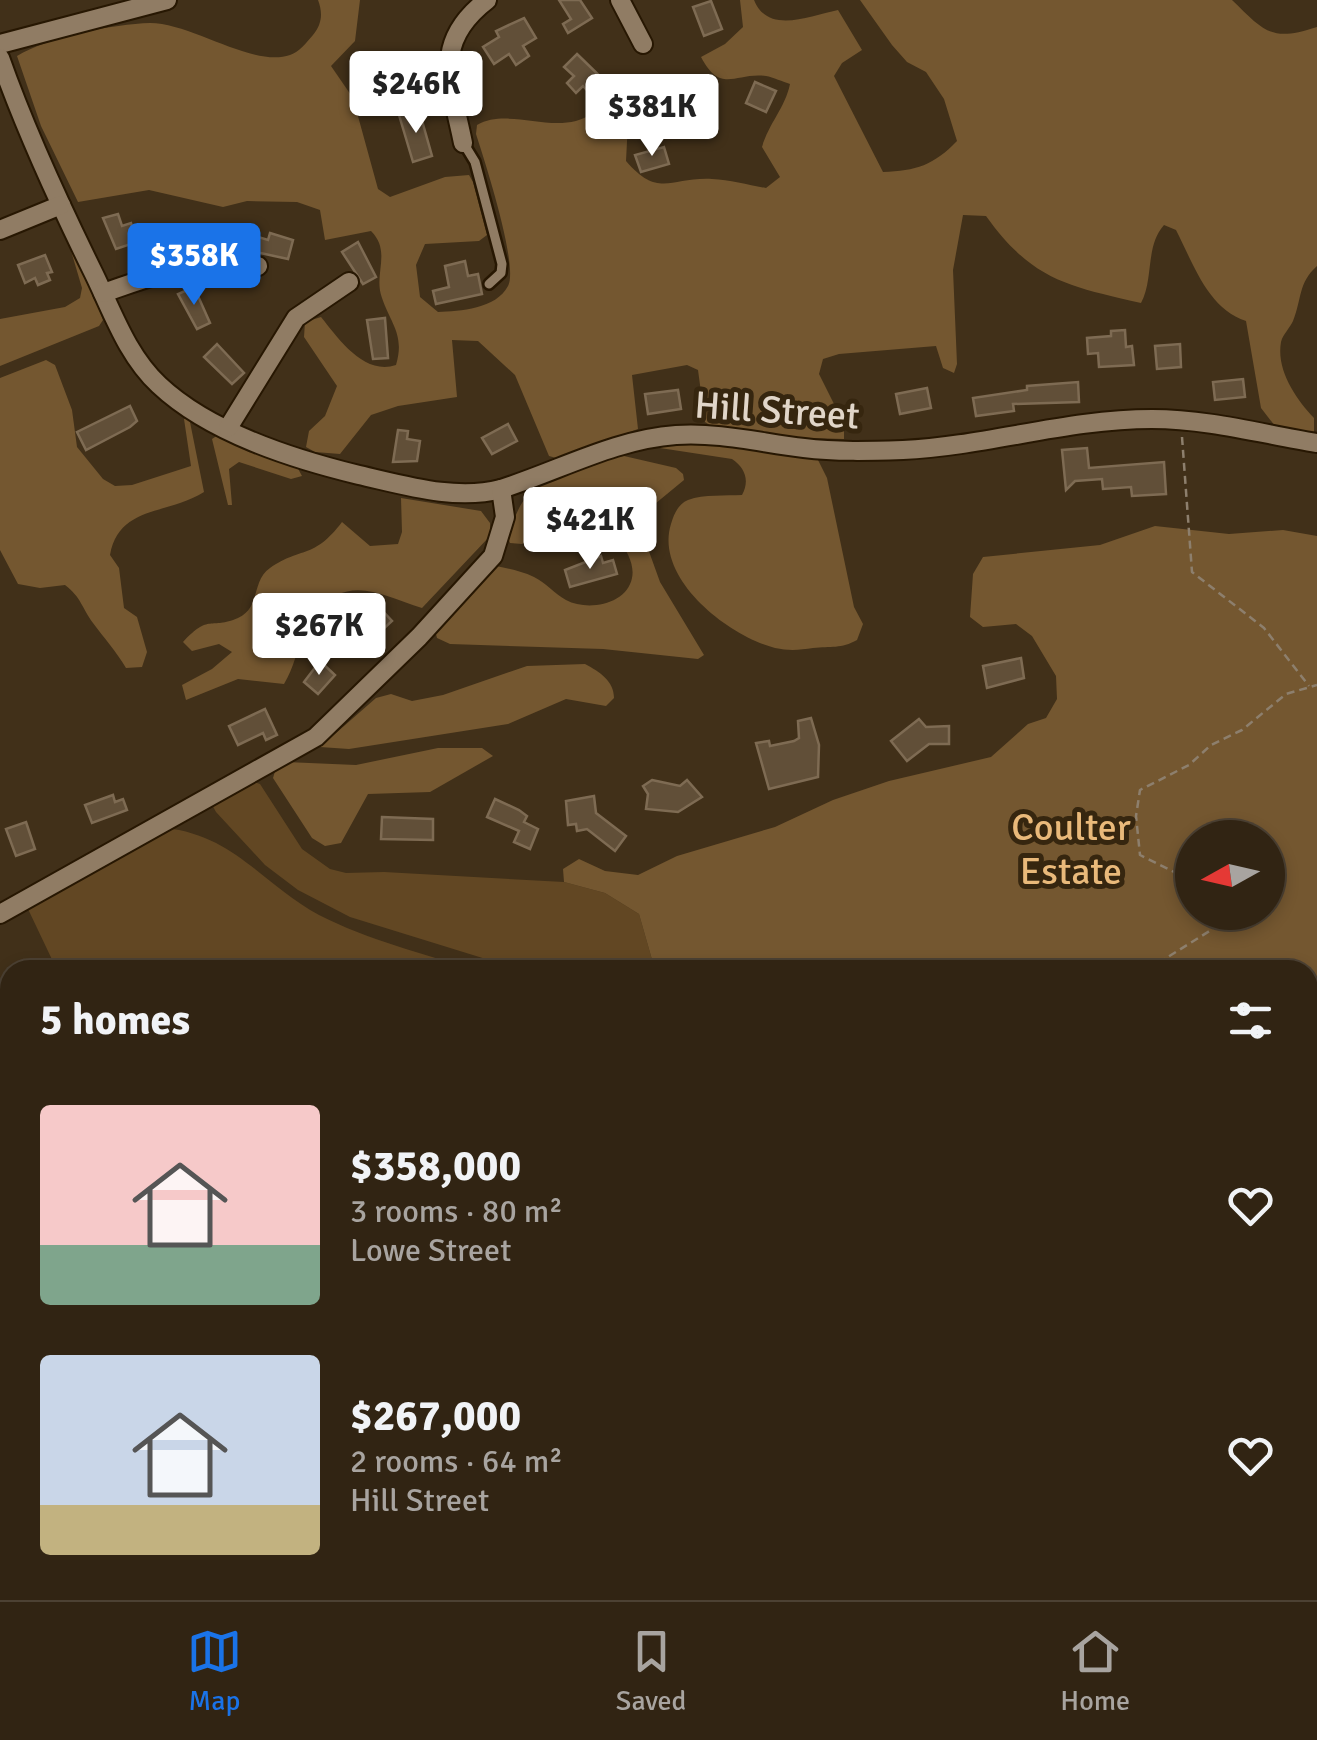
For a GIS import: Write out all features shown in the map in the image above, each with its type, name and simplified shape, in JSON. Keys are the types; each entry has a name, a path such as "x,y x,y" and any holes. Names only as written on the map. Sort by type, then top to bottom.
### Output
{"street":[{"path":"0,44 167,0"},
{"path":"464,143 450,79 450,46 455,32 488,0"},
{"path":"620,0 643,44"},
{"name":"Hill Street","path":"0,58 60,206 128,344 152,378 183,402 228,428 320,465 406,486 470,493 502,489 627,445 670,435 740,437 834,450 898,450 1086,424 1181,420 1317,443"},
{"path":"0,230 60,206"},
{"path":"103,293 184,267 216,262 258,266"},
{"path":"228,428 296,318 348,282"},
{"path":"0,914 316,737 420,638 493,556 506,518 502,489"}],"lane":[{"path":"464,143 475,162 502,264 501,273 489,284"}],"path":[{"path":"1181,420 1192,572 1264,628 1309,686"},
{"path":"1175,872 1140,854 1136,816 1140,790 1189,766 1211,744 1242,730 1286,694 1317,685"},
{"path":"1163,960 1211,930"}],"shaded area":[{"path":"251,781 260,784 302,849 330,869 346,873 564,882 605,893 639,914 652,960 489,960 350,917 298,890 265,865 211,803"},
{"path":"165,828 189,832 229,850 319,915 376,939 442,960 52,960 28,909"}],"green space":[{"path":"318,0 360,0 355,41 331,66 353,98 378,189 390,197 445,177 469,175 473,182 487,235 479,241 425,244 416,265 420,297 438,312 486,304 508,286 505,236 476,134 477,125 505,119 550,123 579,120 597,109 623,76 630,84 626,161 647,180 666,183 712,179 766,188 780,177 762,147 790,84 766,76 722,79 708,69 701,57 725,44 743,27 740,0 754,0 760,11 779,20 838,10 862,50 842,63 834,76 883,172 924,165 957,141 944,99 926,72 907,62 860,0 1232,0 1270,31 1289,34 1317,27 1317,266 1303,285 1280,353 1289,383 1314,418 1314,433 1275,426 1261,408 1246,321 1212,296 1176,230 1164,225 1158,233 1141,303 1053,277 1019,254 986,216 963,215 953,270 957,364 954,373 943,368 936,346 839,354 823,359 819,374 844,424 844,439 777,437 713,427 705,422 698,370 687,365 632,375 638,429 556,458 549,456 515,375 478,341 452,340 457,397 398,406 371,415 340,454 315,452 306,447 309,431 325,416 337,386 304,337 305,322 321,317 363,360 384,367 396,365 398,337 382,298 380,247 371,231 325,240 320,210 297,202 247,201 223,207 149,190 78,202 41,126 17,56 82,33 150,23 258,55 290,55 318,27"},
{"path":"69,244 75,246 103,320 99,326 0,366 0,319 65,307 80,298 82,288"},
{"path":"46,360 55,365 72,410 77,447 103,479 115,486 132,485 191,466 184,419 189,417 204,492 134,519 115,539 110,555 119,568 124,608 137,617 147,652 142,667 126,668 65,585 40,588 18,584 0,550 0,378"},
{"path":"218,435 270,458 295,463 302,476 291,479 239,462 229,469 232,505 228,505 212,439"},
{"path":"659,445 726,446 818,460 827,478 854,607 863,624 857,640 836,647 775,648 737,631 699,602 673,564 671,524 679,507 688,500 742,495 746,479 732,459"},
{"path":"624,456 676,468 683,474 684,480 650,508 642,532 660,582 704,655 698,659 603,649 450,644 437,638 435,630 496,566 534,577 575,604 605,603 623,594 632,578 630,560 620,542 593,513 584,512 522,544 510,543 508,538 521,505 536,487 573,468"},
{"path":"401,498 481,511 490,523 490,536 422,608 379,593 353,590 328,601 305,627 284,684 238,679 186,700 182,685 212,669 232,652 219,644 192,651 183,642 192,633 205,625 245,614 264,573 323,542 342,522 370,546 398,544 402,532"},
{"name":"Coulter Estate","path":"1155,526 1229,534 1283,530 1317,536 1317,960 652,960 639,914 605,893 564,882 563,869 579,859 605,871 638,875 677,856 775,827 833,800 889,781 991,757 1028,724 1046,718 1057,699 1056,676 1032,636 1016,624 983,627 970,617 973,574 983,557 1100,545"},
{"path":"585,664 612,687 614,698 606,706 566,699 508,724 349,749 320,747 376,698 391,694 412,701 443,695 527,666"},
{"path":"438,748 482,748 493,756 430,792 368,794 341,843 325,846 312,838 273,778 276,768 286,762 356,765"}],"building":[{"path":"559,0 580,0 592,18 568,33 563,24 571,19"},
{"path":"711,1 722,29 704,36 693,7"},
{"path":"524,18 536,38 523,46 529,56 516,65 509,54 494,64 483,47 499,37 496,31"},
{"path":"577,54 609,85 595,99 583,86 576,93 567,83 574,76 564,67"},
{"path":"411,61 416,91 398,94 393,64"},
{"path":"755,82 776,91 766,112 746,103"},
{"path":"419,110 432,156 413,162 399,115"},
{"path":"664,147 669,164 641,172 635,155"},
{"path":"118,214 122,226 131,223 137,242 116,249 103,218"},
{"path":"270,233 293,240 288,259 251,251 255,236 268,240"},
{"path":"358,242 376,277 363,284 342,252"},
{"path":"45,255 52,272 47,273 50,280 38,285 35,278 25,283 18,265"},
{"path":"465,261 468,276 478,274 482,294 436,304 433,291 449,287 445,266"},
{"path":"194,287 210,323 197,329 178,294"},
{"path":"385,318 388,358 373,359 367,320"},
{"path":"1125,330 1126,347 1132,346 1134,365 1099,367 1098,353 1088,354 1087,338"},
{"path":"217,344 244,373 232,384 204,357"},
{"path":"1180,344 1181,367 1157,369 1155,346"},
{"path":"1243,379 1245,397 1215,400 1213,382"},
{"path":"1078,382 1079,402 1013,404 1014,411 976,416 973,398 1027,390 1027,386"},
{"path":"927,388 931,408 900,414 896,394"},
{"path":"678,390 681,409 648,414 645,394"},
{"path":"130,406 137,421 86,450 77,432"},
{"path":"508,424 517,441 492,454 482,438"},
{"path":"398,430 408,431 407,439 420,441 417,461 393,462"},
{"path":"1087,448 1089,468 1164,462 1166,494 1132,496 1131,487 1103,489 1102,479 1075,481 1066,490 1062,450"},
{"path":"601,556 603,563 613,560 617,574 570,587 565,570"},
{"path":"380,608 392,621 365,646 352,633"},
{"path":"1021,658 1024,678 987,688 983,666"},
{"path":"320,661 335,675 318,694 304,682"},
{"path":"265,709 277,735 266,740 263,733 238,745 229,726"},
{"path":"811,718 819,745 818,777 769,789 756,743 769,741 770,746 794,741 799,738 798,721"},
{"path":"919,719 926,727 949,726 949,744 929,744 907,761 891,741"},
{"path":"652,780 680,786 687,780 702,797 678,812 646,809 648,794 643,786"},
{"path":"113,795 115,802 123,799 127,810 92,823 85,805"},
{"path":"594,796 596,813 626,836 615,851 587,829 577,831 576,824 568,825 566,801"},
{"path":"495,799 519,810 527,816 524,822 538,829 530,849 514,842 519,831 487,817"},
{"path":"382,817 433,819 433,840 381,839"},
{"path":"26,822 35,849 16,856 6,829"}]}
